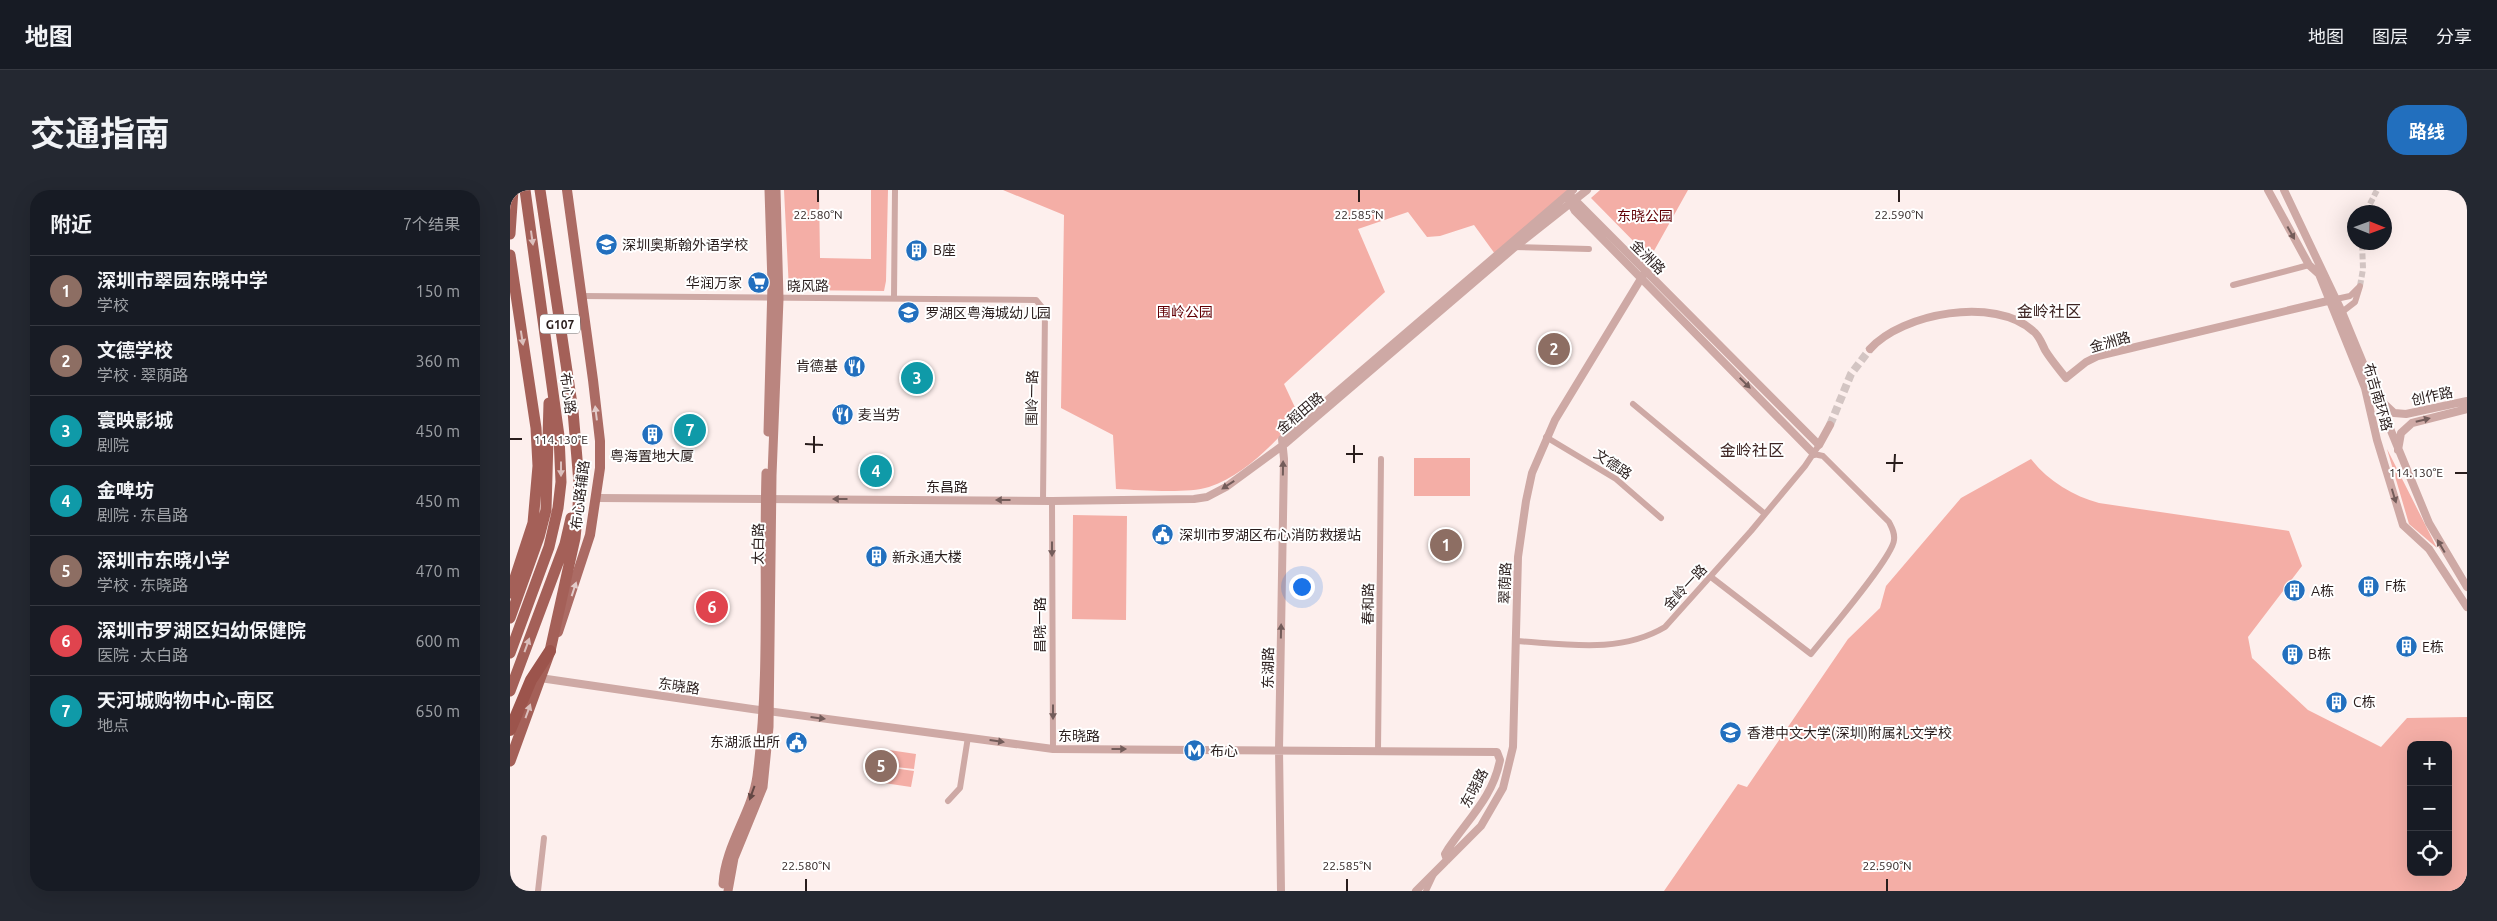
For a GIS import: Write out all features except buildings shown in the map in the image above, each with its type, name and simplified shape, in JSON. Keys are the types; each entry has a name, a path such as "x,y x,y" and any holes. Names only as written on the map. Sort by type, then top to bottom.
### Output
{"highway":[{"path":"510,234 513,190"},
{"name":"布心路","path":"510,653 549,547 558,508 560,452 525,190"},
{"name":"布心路","path":"540,190 573,411 579,483 577,522 550,651"},
{"name":"G107","path":"510,256 536,428 538,466 533,523 510,593"},
{"path":"510,618 539,537 546,510 550,374"},
{"name":"布心路","path":"510,691 564,544 574,498 576,458"},
{"path":"510,730 531,680 550,651"},
{"name":"布心路辅路","path":"510,762 550,651"}],"main road":[{"name":"布心路辅路","path":"550,651 579,573 590,535 597,498 600,441 567,190"},
{"name":"太白路","path":"769,190 775,299"},
{"name":"太白路","path":"728,891 734,858 763,787 776,190"},
{"name":"太白路","path":"722,891 726,864 756,780 766,711"}],"street":[{"path":"894,298 895,190"},
{"name":"金稻田路","path":"1281,446 1282,439 1288,433 1504,247 1571,197 1587,190"},
{"name":"布吉南环路","path":"2268,190 2309,266 2319,274 2332,299 2342,312 2428,523 2467,587"},
{"name":"布吉南环路","path":"2284,190 2332,299 2365,388 2377,440 2403,525 2428,549 2467,607"},
{"name":"金稻田路","path":"1281,446 1571,197"},
{"name":"金洲路","path":"1571,197 1575,211 1819,445"},
{"path":"1504,247 1589,249"},
{"path":"2234,285 2309,266"},
{"name":"金洲路","path":"1643,275 1814,454"},
{"name":"翠荫路","path":"1416,891 1481,826 1495,804 1507,778 1513,747 1518,558 1522,523 1532,473 1546,437 1643,275"},
{"path":"2332,299 2350,296 2360,286 2355,302 2342,312"},
{"name":"晓风路","path":"581,296 1036,300"},
{"name":"金洲路","path":"1870,349 1880,339 1900,327 1950,312 1981,313 2014,320 2034,331 2046,352 2066,378 2086,362 2098,356 2332,299"},
{"name":"围岭一路","path":"1036,300 1045,311 1043,500"},
{"name":"创作路","path":"2378,398 2394,413 2406,414 2467,401"},
{"path":"1633,404 1765,514"},
{"name":"创作路","path":"2398,452 2398,440 2405,427 2412,423 2467,409"},
{"path":"1711,577 1811,654 1881,565 1894,542 1894,532 1889,522 1823,456 1819,445 1830,425"},
{"name":"文德路","path":"1546,437 1616,479 1661,518"},
{"name":"金岭一路","path":"1516,641 1594,645 1634,642 1664,627 1711,577 1765,514 1814,454 1819,445"},
{"name":"东昌路","path":"597,498 1052,501 1194,499 1207,497 1226,487 1281,446"},
{"name":"东湖路","path":"1281,446 1284,459 1279,749 1281,891"},
{"path":"1814,454 1823,456"},
{"name":"春和路","path":"1378,751 1381,459"},
{"name":"昌晓一路","path":"1052,501 1053,749"},
{"name":"东晓路","path":"540,678 766,711 968,736 1053,749 1279,749 1496,752 1499,754 1500,760 1493,785 1480,807 1445,854 1448,860"},
{"path":"948,801 960,788 968,736"},
{"path":"538,891 544,838"},
{"path":"1426,891 1435,871"}],"green space":[{"path":"784,190 819,190 820,258 871,259 871,190 888,190 886,281 884,291 789,290"},
{"name":"围岭公园","path":"1003,190 1568,190 1495,254 1474,225 1440,236 1427,237 1408,212 1358,229 1385,292 1284,384 1299,416 1280,437 1247,467 1222,482 1199,489 1163,491 1116,489 1113,435 1061,408 1064,215"},
{"name":"东晓公园","path":"1600,190 1688,190 1650,258 1591,198"},
{"path":"2387,449 2437,548 2409,524"},
{"path":"1414,458 1470,458 1470,496 1414,496"},
{"path":"2031,459 2045,474 2062,487 2099,503 2289,531 2302,566 2248,637 2252,658 2308,710 2381,747 2407,718 2467,717 2467,891 1664,891 1738,784 1747,787 1848,639 1880,608 1886,586 1961,498"},
{"path":"1073,515 1127,516 1126,620 1072,619"},
{"path":"889,750 916,754 914,769 886,766"},
{"path":"886,767 914,771 911,787 884,783"}],"tunnel":[{"path":"2370,205 2377,190"},
{"path":"2360,286 2363,269 2362,250"},
{"path":"1830,425 1851,374 1870,349"}],"place":[{"name":"深圳奥斯翰外语学校","path":"606,245"},
{"name":"B座","path":"917,250"},
{"name":"华润万家","path":"758,283"},
{"name":"罗湖区粤海城幼儿园","path":"909,313"},
{"name":"文德学校","path":"1554,349"},
{"name":"肯德基","path":"854,366"},
{"name":"寰映影城","path":"917,378"},
{"name":"麦当劳","path":"842,415"},
{"name":"天河城购物中心-南区","path":"690,430"},
{"name":"粤海置地大厦","path":"652,434"},
{"name":"金啤坊","path":"876,471"},
{"name":"深圳市罗湖区布心消防救援站","path":"1163,535"},
{"name":"深圳市翠园东晓中学","path":"1446,545"},
{"name":"新永通大楼","path":"876,557"},
{"name":"F栋","path":"2369,586"},
{"name":"A栋","path":"2295,591"},
{"name":"深圳市罗湖区妇幼保健院","path":"712,607"},
{"name":"E栋","path":"2406,647"},
{"name":"B栋","path":"2292,654"},
{"name":"C栋","path":"2337,702"},
{"name":"香港中文大学(深圳)附属礼文学校","path":"1731,733"},
{"name":"东湖派出所","path":"796,742"},
{"name":"布心","path":"1194,751"},
{"name":"深圳市东晓小学","path":"881,766"}],"district":[{"name":"金岭社区","path":"2049,311"},
{"name":"金岭社区","path":"1752,450"}]}
